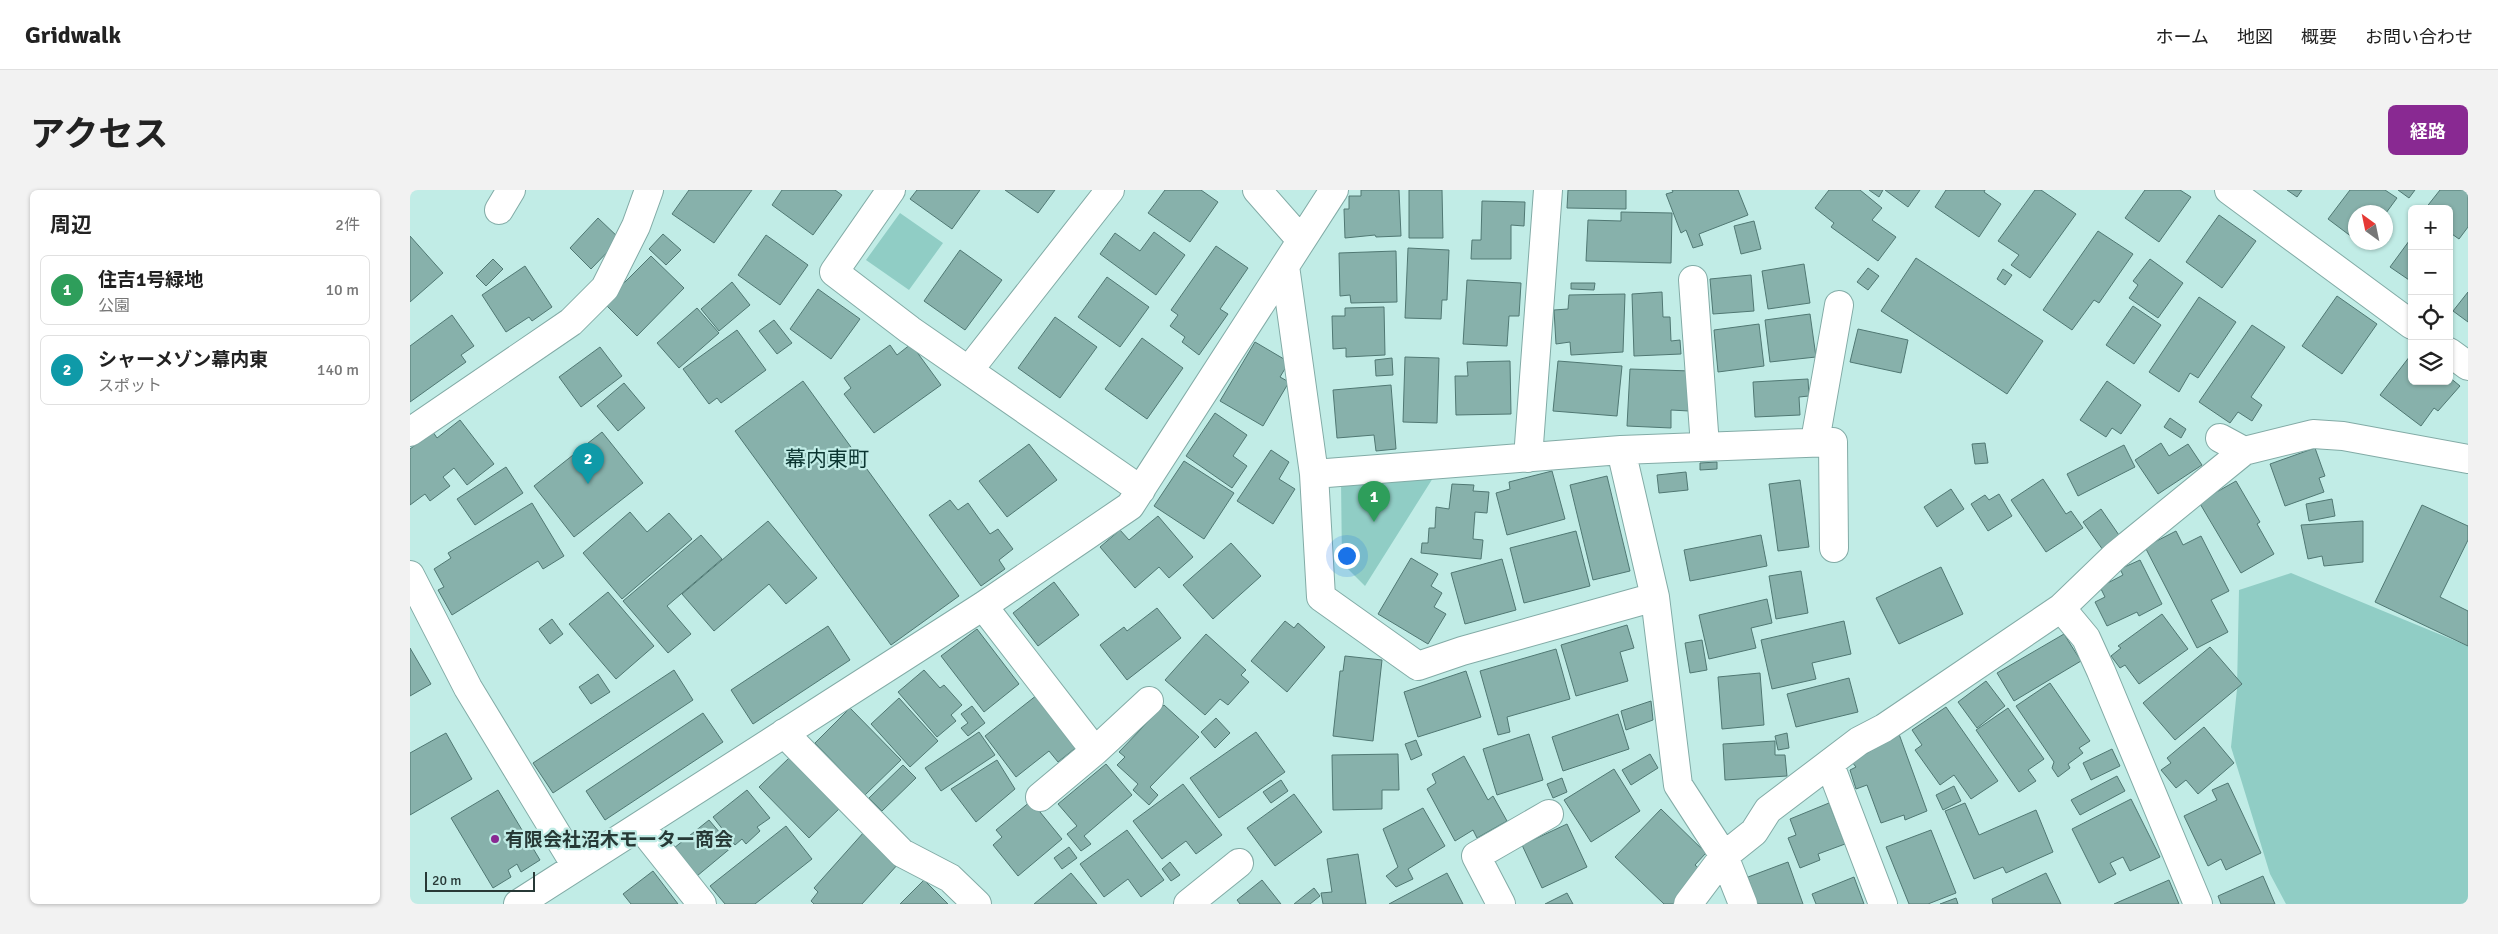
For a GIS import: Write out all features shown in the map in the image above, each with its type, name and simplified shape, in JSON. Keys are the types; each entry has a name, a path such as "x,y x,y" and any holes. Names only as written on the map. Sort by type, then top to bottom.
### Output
{"street":[{"path":"410,432 571,322 605,288 636,226 649,190"},
{"path":"891,190 834,272 910,330 1141,490"},
{"path":"969,370 1110,190"},
{"path":"1257,190 1301,240"},
{"path":"518,904 983,606 1130,506 1334,190"},
{"path":"1528,458 1548,190"},
{"path":"2228,190 2408,321"},
{"path":"1285,266 1314,474 1321,597 1418,666 1462,651 1655,597"},
{"path":"1693,280 1705,446"},
{"path":"1815,441 1838,305"},
{"path":"2453,355 2468,366"},
{"path":"1688,904 1724,856 1754,832 1768,810 1859,742 1884,728 2061,608 2115,556 2244,451 2313,434 2342,436 2468,459"},
{"path":"2220,438 2244,451"},
{"path":"1314,474 1621,450 1815,441 1833,442 1834,548"},
{"path":"1621,450 1655,597 1678,785 1724,856 1743,904"},
{"path":"410,575 468,688 576,866"},
{"path":"983,606 1095,751"},
{"path":"2061,608 2086,638 2198,904"},
{"path":"1040,796 1095,751 1149,701"},
{"path":"784,733 902,853 950,878 978,904"},
{"path":"1830,765 1883,904"},
{"path":"1501,904 1476,856 1549,814"},
{"path":"640,826 702,904"},
{"path":"1188,904 1239,863"}],"shaded area":[{"path":"900,213 943,243 909,290 866,260"},
{"path":"1438,470 1365,586 1342,563 1341,480"},
{"path":"2291,573 2468,646 2468,904 2286,904 2270,874 2231,747 2237,689 2239,590"}],"building":[{"path":"689,190 752,190 714,243 672,214"},
{"path":"782,190 835,190 842,195 813,235 772,205"},
{"path":"917,190 980,190 952,229 910,199"},
{"path":"1005,190 1055,190 1038,213"},
{"path":"1165,190 1201,190 1218,202 1190,242 1148,213"},
{"path":"1361,190 1399,190 1401,236 1376,237 1375,235 1345,238 1344,209 1349,209 1349,196 1361,196"},
{"path":"1409,190 1442,190 1443,238 1409,238"},
{"path":"1568,190 1626,190 1626,209 1567,208"},
{"path":"1672,190 1738,190 1748,215 1699,234 1703,245 1693,248 1686,230 1681,233 1666,194 1673,192"},
{"path":"1829,190 1860,190 1882,208 1872,220 1896,237 1878,261 1831,227 1834,223 1815,208"},
{"path":"1869,190 1883,190 1879,197"},
{"path":"1885,190 1920,190 1908,207"},
{"path":"1946,190 1985,190 1984,192 2001,204 1979,237 1935,207"},
{"path":"2035,190 2041,190 2076,214 2030,278 2011,265 2019,255 1998,241"},
{"path":"2145,190 2180,190 2191,197 2159,242 2125,218"},
{"path":"2287,190 2302,190 2297,197"},
{"path":"2350,190 2385,190 2397,198 2392,205 2348,205 2348,234 2328,219"},
{"path":"2398,190 2415,190 2409,198"},
{"path":"2440,190 2468,190 2468,227 2459,239 2453,235 2453,205 2428,205"},
{"path":"1482,201 1525,202 1524,226 1511,225 1511,259 1471,259 1472,240 1481,240"},
{"path":"1621,212 1672,213 1671,263 1586,261 1588,220 1621,221"},
{"path":"2219,215 2256,241 2222,288 2186,262"},
{"path":"598,218 620,239 591,269 570,248"},
{"path":"1754,221 1761,249 1741,254 1734,226"},
{"path":"2098,231 2133,254 2099,303 2094,300 2072,330 2043,310"},
{"path":"1154,232 1185,255 1156,295 1100,254 1115,233 1140,251"},
{"path":"663,234 681,250 666,265 649,249"},
{"path":"766,235 808,265 780,305 738,275"},
{"path":"410,236 443,273 410,302"},
{"path":"2408,242 2408,279 2390,267"},
{"path":"1216,246 1248,268 1220,309 1228,314 1199,355 1182,342 1185,337 1170,326 1178,315 1171,310"},
{"path":"1408,248 1449,250 1447,300 1442,300 1441,319 1405,318"},
{"path":"960,250 1002,280 965,330 924,301"},
{"path":"1396,251 1397,302 1351,303 1350,295 1340,296 1339,253"},
{"path":"651,256 684,288 637,336 604,303"},
{"path":"1916,258 2043,341 2007,394 1881,311"},
{"path":"493,259 503,269 486,286 476,276"},
{"path":"2150,259 2183,283 2158,318 2129,298 2138,285 2133,281"},
{"path":"1804,264 1810,303 1768,309 1762,271"},
{"path":"525,266 552,307 532,321 529,317 506,332 482,295"},
{"path":"1868,268 1879,276 1868,290 1857,282"},
{"path":"2003,269 2012,275 2005,285 1997,279"},
{"path":"1751,275 1754,311 1713,314 1710,279"},
{"path":"1107,277 1149,307 1120,347 1078,317"},
{"path":"1467,280 1521,283 1519,316 1509,316 1507,346 1463,344"},
{"path":"732,282 750,305 719,331 701,309"},
{"path":"1571,283 1595,283 1594,290 1571,289"},
{"path":"818,289 860,319 831,359 790,329"},
{"path":"1662,292 1663,317 1670,317 1671,341 1680,340 1681,354 1634,356 1632,294"},
{"path":"2468,292 2468,322 2453,311"},
{"path":"1625,294 1623,352 1571,355 1570,342 1556,344 1554,310 1568,309 1569,295"},
{"path":"2337,296 2377,324 2342,374 2302,346"},
{"path":"2199,297 2236,322 2198,378 2190,373 2179,392 2149,372"},
{"path":"2133,306 2161,325 2134,364 2106,345"},
{"path":"1384,307 1385,355 1346,357 1346,348 1333,349 1332,316 1345,316 1345,308"},
{"path":"697,308 719,333 679,368 657,343"},
{"path":"1810,314 1816,357 1770,362 1765,320"},
{"path":"452,315 474,346 461,355 466,362 410,402 410,346"},
{"path":"1055,317 1097,347 1060,398 1018,368"},
{"path":"774,320 792,343 777,354 759,331"},
{"path":"1759,324 1764,366 1718,372 1714,330"},
{"path":"2252,325 2285,347 2251,397 2262,405 2252,421 2238,412 2230,423 2199,402"},
{"path":"1858,329 1908,340 1901,373 1850,362"},
{"path":"737,330 766,370 721,403 717,398 709,404 683,369"},
{"path":"1142,338 1183,368 1147,419 1105,389"},
{"path":"1255,342 1289,362 1280,377 1289,382 1263,426 1220,401"},
{"path":"911,344 941,385 874,433 844,394 851,388 844,378 890,345 897,355"},
{"path":"600,347 622,376 581,407 559,377"},
{"path":"1405,357 1439,358 1437,423 1403,422"},
{"path":"1392,358 1393,375 1376,376 1375,360"},
{"path":"2408,359 2408,385 2453,385 2453,380 2460,386 2438,411 2434,408 2421,426 2380,395"},
{"path":"1510,361 1511,414 1456,415 1455,376 1468,376 1467,362"},
{"path":"1558,361 1622,366 1617,416 1553,411"},
{"path":"1630,369 1691,371 1689,411 1671,410 1671,428 1627,426"},
{"path":"1808,379 1809,396 1799,397 1800,415 1755,417 1753,382"},
{"path":"803,381 959,596 891,645 735,431"},
{"path":"2107,381 2141,405 2121,434 2112,428 2106,437 2080,420"},
{"path":"624,383 645,408 618,431 597,406"},
{"path":"1391,385 1396,449 1376,451 1374,435 1337,438 1333,390"},
{"path":"1215,413 1247,435 1233,456 1247,466 1232,488 1186,456"},
{"path":"2170,418 2186,429 2181,438 2164,427"},
{"path":"460,420 494,464 467,485 454,468 443,477 450,486 430,501 425,494 410,505 410,449 433,432 437,438"},
{"path":"602,432 643,483 574,537 534,486"},
{"path":"1985,443 1988,463 1975,464 1972,444"},
{"path":"2161,443 2169,456 2188,444 2202,465 2158,494 2135,460"},
{"path":"1029,444 1057,480 1007,517 979,481"},
{"path":"2124,445 2135,467 2078,496 2067,474"},
{"path":"2315,448 2325,476 2319,478 2324,492 2285,506 2270,464"},
{"path":"1271,450 1289,462 1279,479 1295,489 1273,524 1237,501"},
{"path":"1184,461 1234,493 1204,539 1154,506"},
{"path":"1717,462 1717,469 1700,470 1700,463"},
{"path":"506,467 523,493 475,525 457,499"},
{"path":"1552,471 1565,519 1507,535 1496,493 1510,489 1509,482"},
{"path":"1686,472 1688,490 1659,493 1657,475"},
{"path":"1607,476 1630,571 1593,580 1570,485"},
{"path":"2043,479 2066,514 2071,511 2083,528 2046,552 2011,500"},
{"path":"1800,480 1809,547 1778,551 1769,484"},
{"path":"2236,481 2260,522 2257,524 2274,554 2241,573 2199,502"},
{"path":"1452,484 1474,485 1473,491 1489,492 1487,513 1475,512 1473,539 1483,540 1481,559 1421,553 1422,543 1428,543 1429,528 1435,528 1436,507 1449,509"},
{"path":"1951,489 1964,509 1937,527 1924,507"},
{"path":"1999,494 2012,516 1988,531 1971,504 1985,495 1989,500"},
{"path":"2332,499 2335,516 2309,521 2306,504"},
{"path":"950,500 958,510 968,503 990,534 998,529 1013,549 999,560 1005,569 981,586 929,515"},
{"path":"532,503 564,556 543,569 538,561 452,615 438,590 444,587 434,569 451,558 448,553"},
{"path":"2422,505 2468,526 2468,540 2440,597 2468,611 2468,646 2375,602"},
{"path":"2101,509 2121,538 2103,550 2083,522"},
{"path":"630,512 647,532 669,513 692,539 622,599 583,553"},
{"path":"1158,516 1193,557 1169,578 1159,567 1135,588 1100,547 1120,530 1129,540"},
{"path":"768,521 817,578 786,604 769,584 714,631 682,594"},
{"path":"2363,521 2363,562 2324,566 2322,556 2308,559 2301,525"},
{"path":"1576,531 1590,586 1524,603 1510,548"},
{"path":"2176,531 2183,545 2201,536 2229,591 2211,600 2228,632 2197,648 2145,547"},
{"path":"701,535 722,559 667,606 691,634 668,653 623,601"},
{"path":"1761,535 1767,566 1690,581 1684,550"},
{"path":"1231,543 1261,576 1213,619 1183,585"},
{"path":"1411,558 1438,574 1431,586 1442,593 1434,607 1446,614 1428,644 1378,614"},
{"path":"1502,559 1516,610 1465,624 1451,573"},
{"path":"2140,560 2162,604 2139,616 2137,612 2107,626 2095,602 2105,597 2100,587 2123,575 2120,569"},
{"path":"1941,567 1963,614 1899,644 1876,598"},
{"path":"1801,571 1808,613 1776,619 1769,576"},
{"path":"1054,582 1079,615 1038,646 1013,613"},
{"path":"608,592 654,646 616,679 569,624"},
{"path":"1767,599 1772,623 1751,628 1756,648 1709,659 1699,615"},
{"path":"1157,608 1181,638 1127,680 1100,645 1124,627 1127,631"},
{"path":"2162,614 2188,649 2139,684 2125,665 2120,668 2111,656 2121,648 2118,646"},
{"path":"552,619 563,634 550,644 539,629"},
{"path":"1285,621 1294,628 1298,623 1325,647 1287,692 1251,661"},
{"path":"1844,621 1851,654 1812,663 1816,679 1772,689 1761,640"},
{"path":"1627,625 1634,648 1620,652 1628,681 1576,696 1561,645"},
{"path":"828,626 850,660 753,724 731,690"},
{"path":"977,629 1019,684 984,712 941,656"},
{"path":"1206,634 1246,670 1241,675 1249,682 1228,705 1220,699 1205,715 1165,680"},
{"path":"2064,634 2081,661 2014,701 1997,673"},
{"path":"1702,640 1707,670 1690,673 1685,643"},
{"path":"2210,647 2242,684 2175,740 2143,703"},
{"path":"410,648 431,684 410,696"},
{"path":"1556,649 1570,699 1507,717 1510,732 1498,735 1480,671"},
{"path":"1345,656 1382,660 1373,741 1333,736 1340,671 1343,671"},
{"path":"674,670 693,700 553,793 533,763"},
{"path":"924,670 940,688 944,685 962,705 951,715 956,721 937,737 898,692"},
{"path":"1466,671 1481,717 1418,737 1404,692"},
{"path":"1760,673 1764,725 1722,729 1718,677"},
{"path":"598,674 610,692 591,704 579,687"},
{"path":"1849,678 1858,712 1796,727 1787,694"},
{"path":"1986,681 2005,706 1977,728 1958,702"},
{"path":"2050,683 2090,741 2079,748 2083,753 2068,764 2070,768 2058,777 2052,768 2054,762 2016,706"},
{"path":"1037,695 1078,746 1058,762 1049,751 1016,777 985,736"},
{"path":"899,698 938,741 910,767 871,724"},
{"path":"1651,701 1653,720 1626,730 1621,711"},
{"path":"1164,705 1199,737 1150,787 1158,795 1149,805 1133,790 1138,784 1117,765 1125,757 1119,752"},
{"path":"972,706 985,723 968,736 961,728 968,723 961,714"},
{"path":"1946,707 1998,781 1971,799 1954,775 1940,785 1915,750 1922,745 1912,730"},
{"path":"850,708 901,760 865,795 815,743"},
{"path":"2008,708 2044,759 2028,770 2036,781 2019,792 1976,730"},
{"path":"703,713 723,742 605,820 586,791"},
{"path":"1618,714 1629,749 1563,771 1552,737"},
{"path":"1216,718 1230,733 1215,748 1201,732"},
{"path":"2204,727 2234,763 2198,794 2186,780 2176,788 2161,770 2171,763 2167,758"},
{"path":"979,732 995,755 941,791 925,768"},
{"path":"1256,732 1285,772 1219,818 1190,778"},
{"path":"446,733 472,779 410,815 410,753"},
{"path":"1787,733 1789,748 1778,750 1775,736"},
{"path":"1529,734 1543,780 1497,795 1483,749"},
{"path":"1899,734 1927,811 1905,820 1904,815 1881,823 1867,785 1856,789 1850,770 1856,767 1852,762"},
{"path":"1416,740 1422,755 1411,760 1405,744"},
{"path":"1775,741 1775,755 1785,755 1787,776 1725,780 1723,744"},
{"path":"2112,749 2120,766 2091,780 2083,763"},
{"path":"1398,754 1399,790 1382,790 1382,809 1333,810 1332,755"},
{"path":"1650,754 1658,768 1631,785 1622,770"},
{"path":"1464,756 1488,800 1493,796 1507,821 1477,838 1473,830 1455,841 1427,789 1436,783 1432,774"},
{"path":"789,758 840,808 809,838 759,787"},
{"path":"997,760 1015,789 976,822 951,789"},
{"path":"1106,764 1132,795 1084,836 1091,844 1081,851 1067,834 1077,826 1058,804"},
{"path":"903,765 916,778 882,811 869,798"},
{"path":"1614,769 1640,811 1591,842 1564,800"},
{"path":"2117,776 2125,791 2080,815 2071,800"},
{"path":"1562,778 1567,792 1553,798 1547,784"},
{"path":"1281,780 1288,791 1271,803 1263,792"},
{"path":"2228,783 2261,853 2226,870 2221,859 2208,866 2184,816 2217,800 2212,790"},
{"path":"1183,784 1222,835 1196,854 1186,841 1162,859 1133,821"},
{"path":"1954,786 1961,801 1943,810 1936,795"},
{"name":"有限会社沼木モーター商会","path":"498,790 540,860 521,872 517,864 508,870 511,877 493,888 451,818"},
{"path":"747,790 770,818 757,827 760,831 746,844 742,839 735,845 713,817"},
{"path":"1294,794 1322,832 1275,866 1247,828"},
{"path":"2131,799 2160,857 2130,871 2123,857 2110,863 2116,874 2099,883 2072,829"},
{"path":"1031,801 1062,839 1018,876 993,845 1002,837 996,830"},
{"path":"1829,803 1845,844 1818,854 1820,860 1800,868 1788,838 1796,835 1790,819"},
{"path":"1965,803 1979,835 2036,810 2053,852 2006,873 2003,867 1974,879 1945,811"},
{"path":"1423,808 1445,846 1408,869 1413,879 1396,887 1386,876 1398,867 1383,829"},
{"path":"1661,809 1706,853 1695,865 1707,876 1680,904 1664,904 1615,857"},
{"path":"709,820 732,847 697,876 674,848"},
{"path":"1567,824 1587,867 1542,888 1522,845"},
{"path":"786,826 812,859 755,904 725,904 710,886"},
{"path":"1127,830 1164,880 1141,897 1128,879 1104,897 1080,864"},
{"path":"1931,830 1956,893 1928,904 1909,904 1886,847"},
{"path":"864,832 899,863 862,904 814,904 811,901 818,892 814,888"},
{"path":"1069,847 1077,858 1062,869 1054,858"},
{"path":"1358,854 1366,904 1323,904 1321,893 1332,892 1327,859"},
{"path":"1170,862 1180,875 1171,881 1162,869"},
{"path":"1788,862 1803,904 1757,904 1748,877"},
{"path":"653,871 678,904 631,904 623,894"},
{"path":"1071,873 1097,904 1034,904"},
{"path":"1447,873 1463,904 1389,904"},
{"path":"2046,873 2061,904 1993,904 1992,899"},
{"path":"2263,876 2275,904 2221,904 2218,896"},
{"path":"1854,877 1864,904 1816,904 1812,894"},
{"path":"924,880 948,904 900,904"},
{"path":"1262,880 1281,904 1240,904 1237,900"},
{"path":"2169,880 2179,904 2114,904"},
{"path":"1314,888 1320,896 1310,904 1294,904"},
{"path":"1567,893 1573,904 1545,904"},
{"path":"1956,898 1958,904 1940,904"}],"place":[{"name":"シャーメゾン幕内東","path":"588,484"},
{"name":"住吉1号緑地","path":"1374,522"},
{"name":"有限会社沼木モーター商会","path":"495,839"}],"district":[{"name":"幕内東町","path":"827,459"}]}
